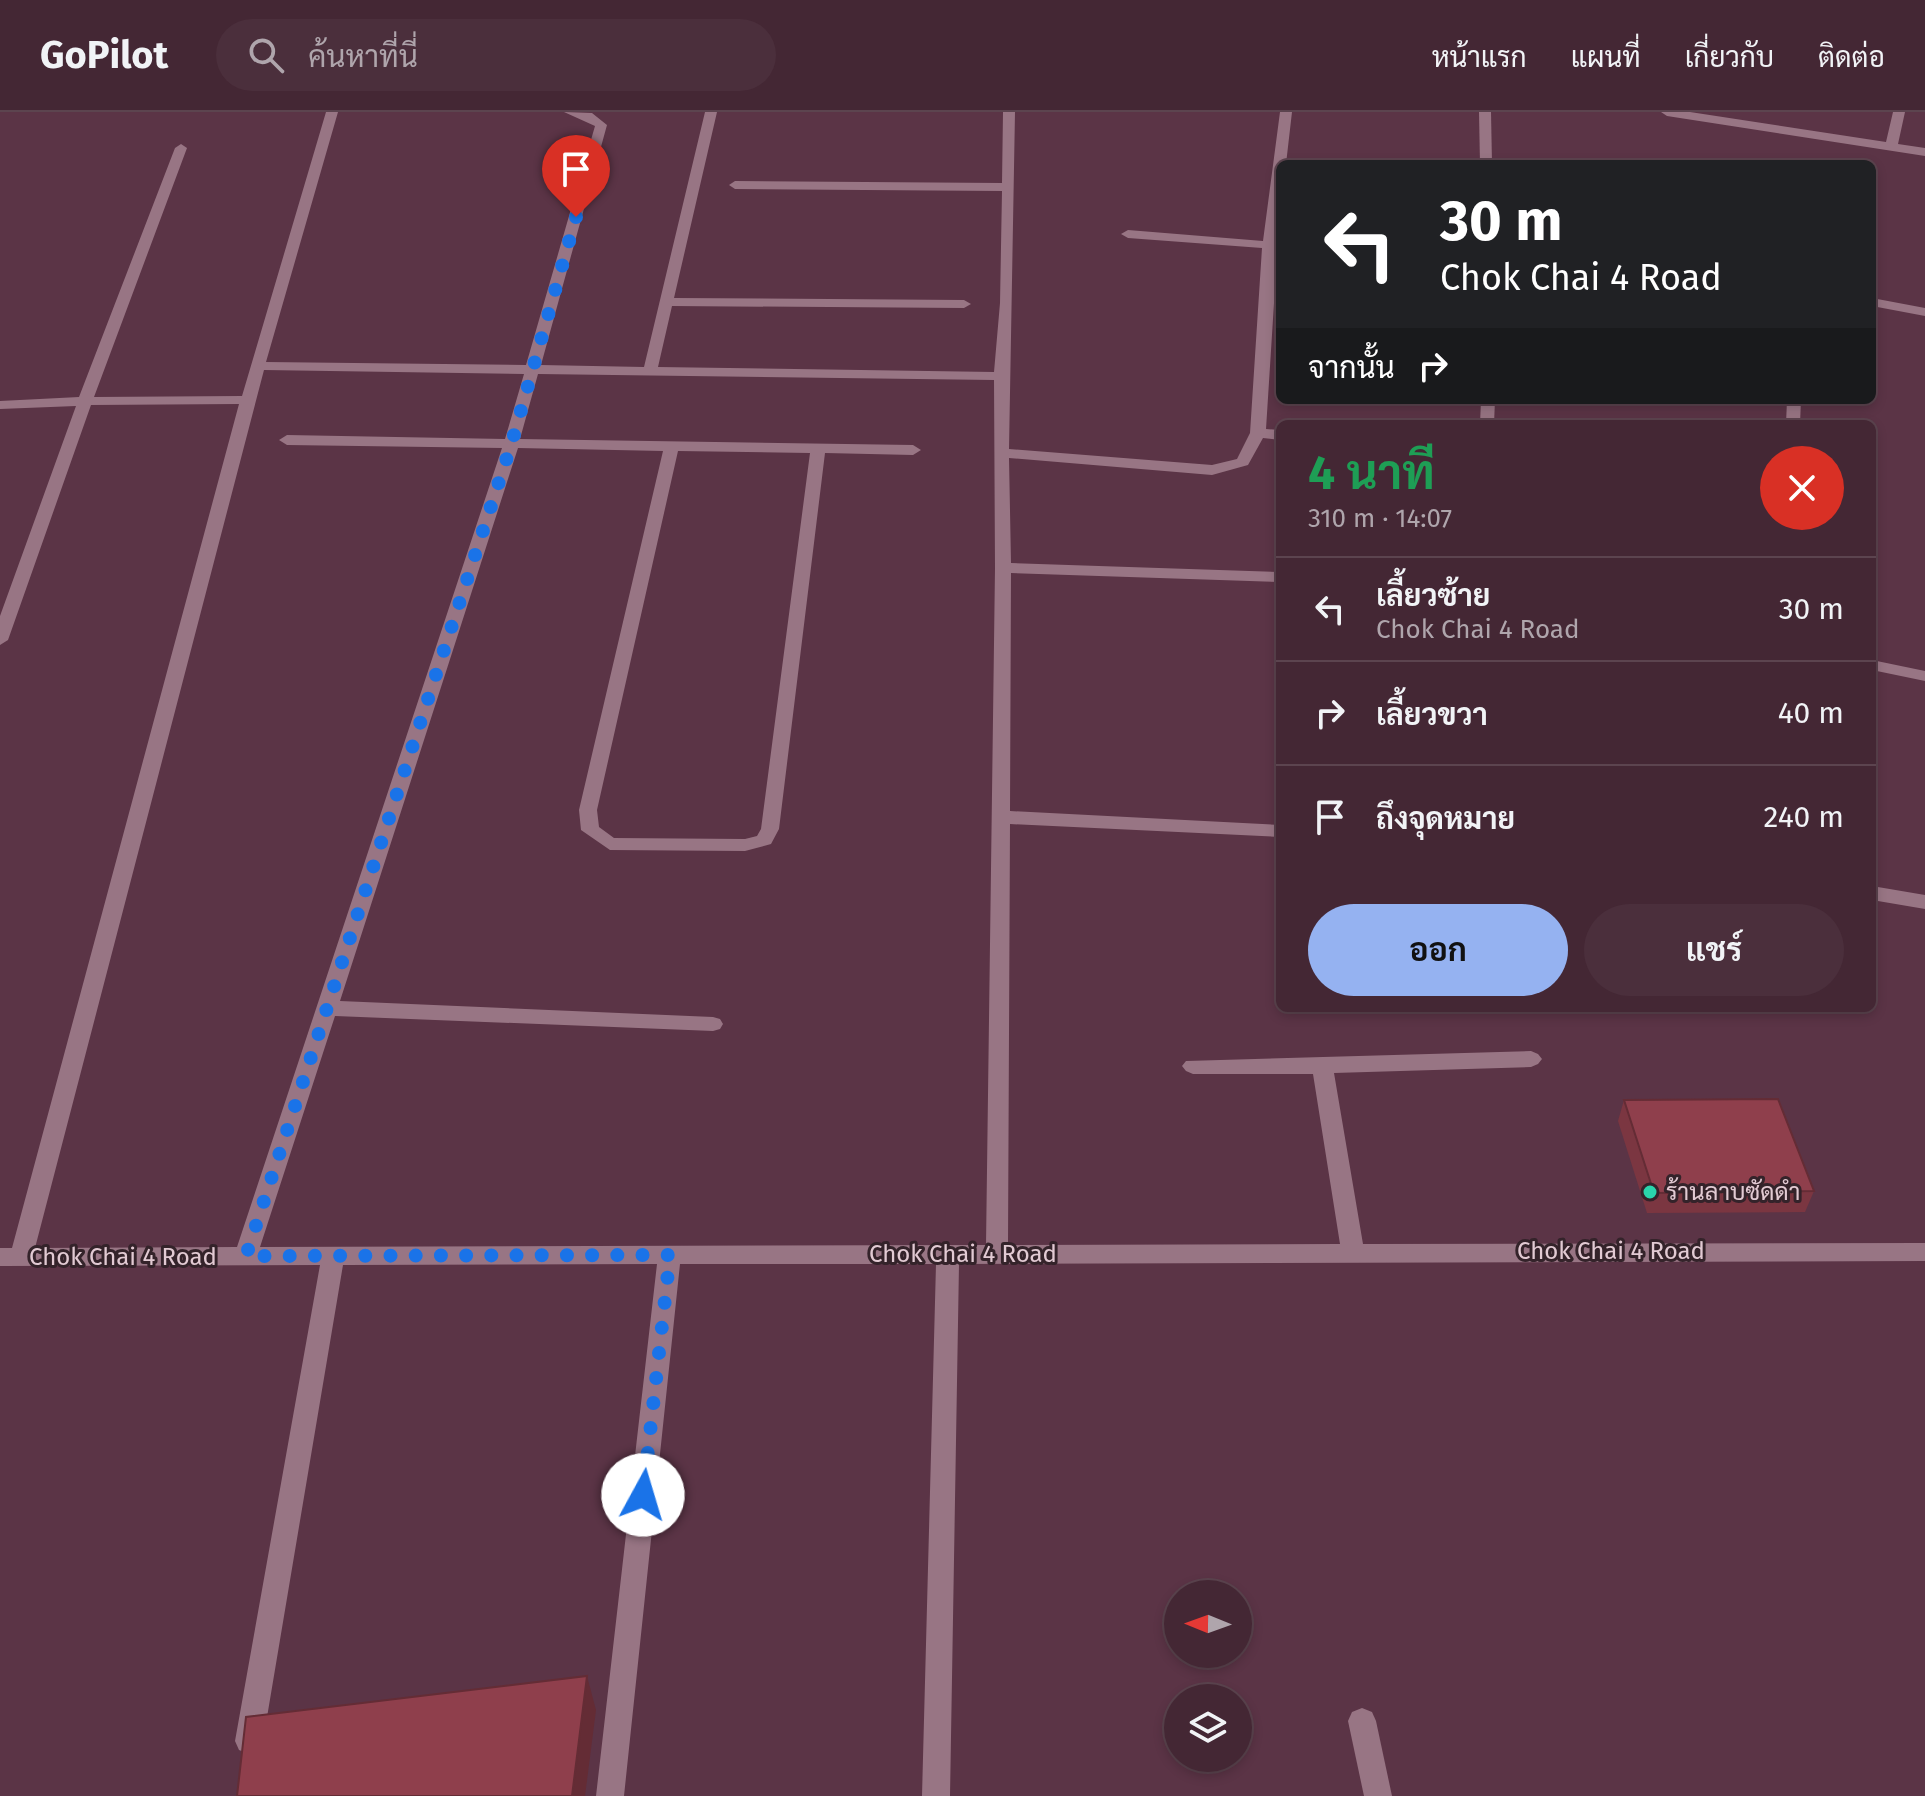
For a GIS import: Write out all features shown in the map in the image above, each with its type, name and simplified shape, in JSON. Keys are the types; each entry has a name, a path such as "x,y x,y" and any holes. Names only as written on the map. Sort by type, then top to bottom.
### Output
{"street":[{"path":"10,1257 248,400 332,112"},
{"path":"246,1256 534,371 601,125 588,116 570,112"},
{"path":"650,370 711,112"},
{"path":"997,1254 1004,453 1001,376 1007,303 1009,112"},
{"path":"1280,160 1286,112"},
{"path":"1485,112 1486,160"},
{"path":"1667,112 1925,152"},
{"path":"1891,146 1899,112"},
{"path":"0,640 85,401 181,148"},
{"path":"735,185 1007,187"},
{"path":"1004,453 1212,470 1243,462 1258,433 1269,245 1276,190"},
{"path":"1128,234 1269,245"},
{"path":"668,302 964,304"},
{"path":"1876,303 1925,312"},
{"path":"259,366 1001,376"},
{"path":"0,405 248,400"},
{"path":"1258,433 1276,435"},
{"path":"287,440 913,450"},
{"path":"672,445 588,810 590,830 610,844 745,845 764,840 770,829 818,448"},
{"path":"1003,568 1276,577"},
{"path":"1876,666 1925,676"},
{"path":"1000,817 1276,831"},
{"path":"1876,894 1925,902"},
{"path":"328,1008 713,1024"},
{"path":"1193,1066 1322,1066 1531,1059"},
{"path":"1322,1066 1353,1252"},
{"name":"Chok Chai 4 Road","path":"10,1257 1925,1252"},
{"path":"936,1796 948,1254"},
{"path":"610,1796 670,1255"},
{"path":"244,1765 333,1256"},
{"path":"1362,1721 1378,1796"}],"building":[{"path":"1778,1099 1814,1191 1654,1193 1624,1100"},
{"path":"587,1676 572,1796 237,1796 246,1717"}],"place":[{"name":"ร้านลาบซัดดำ","path":"1650,1192"}],"route":[{"path":"576,217 512,442 246,1256 670,1255 643,1495"}]}
